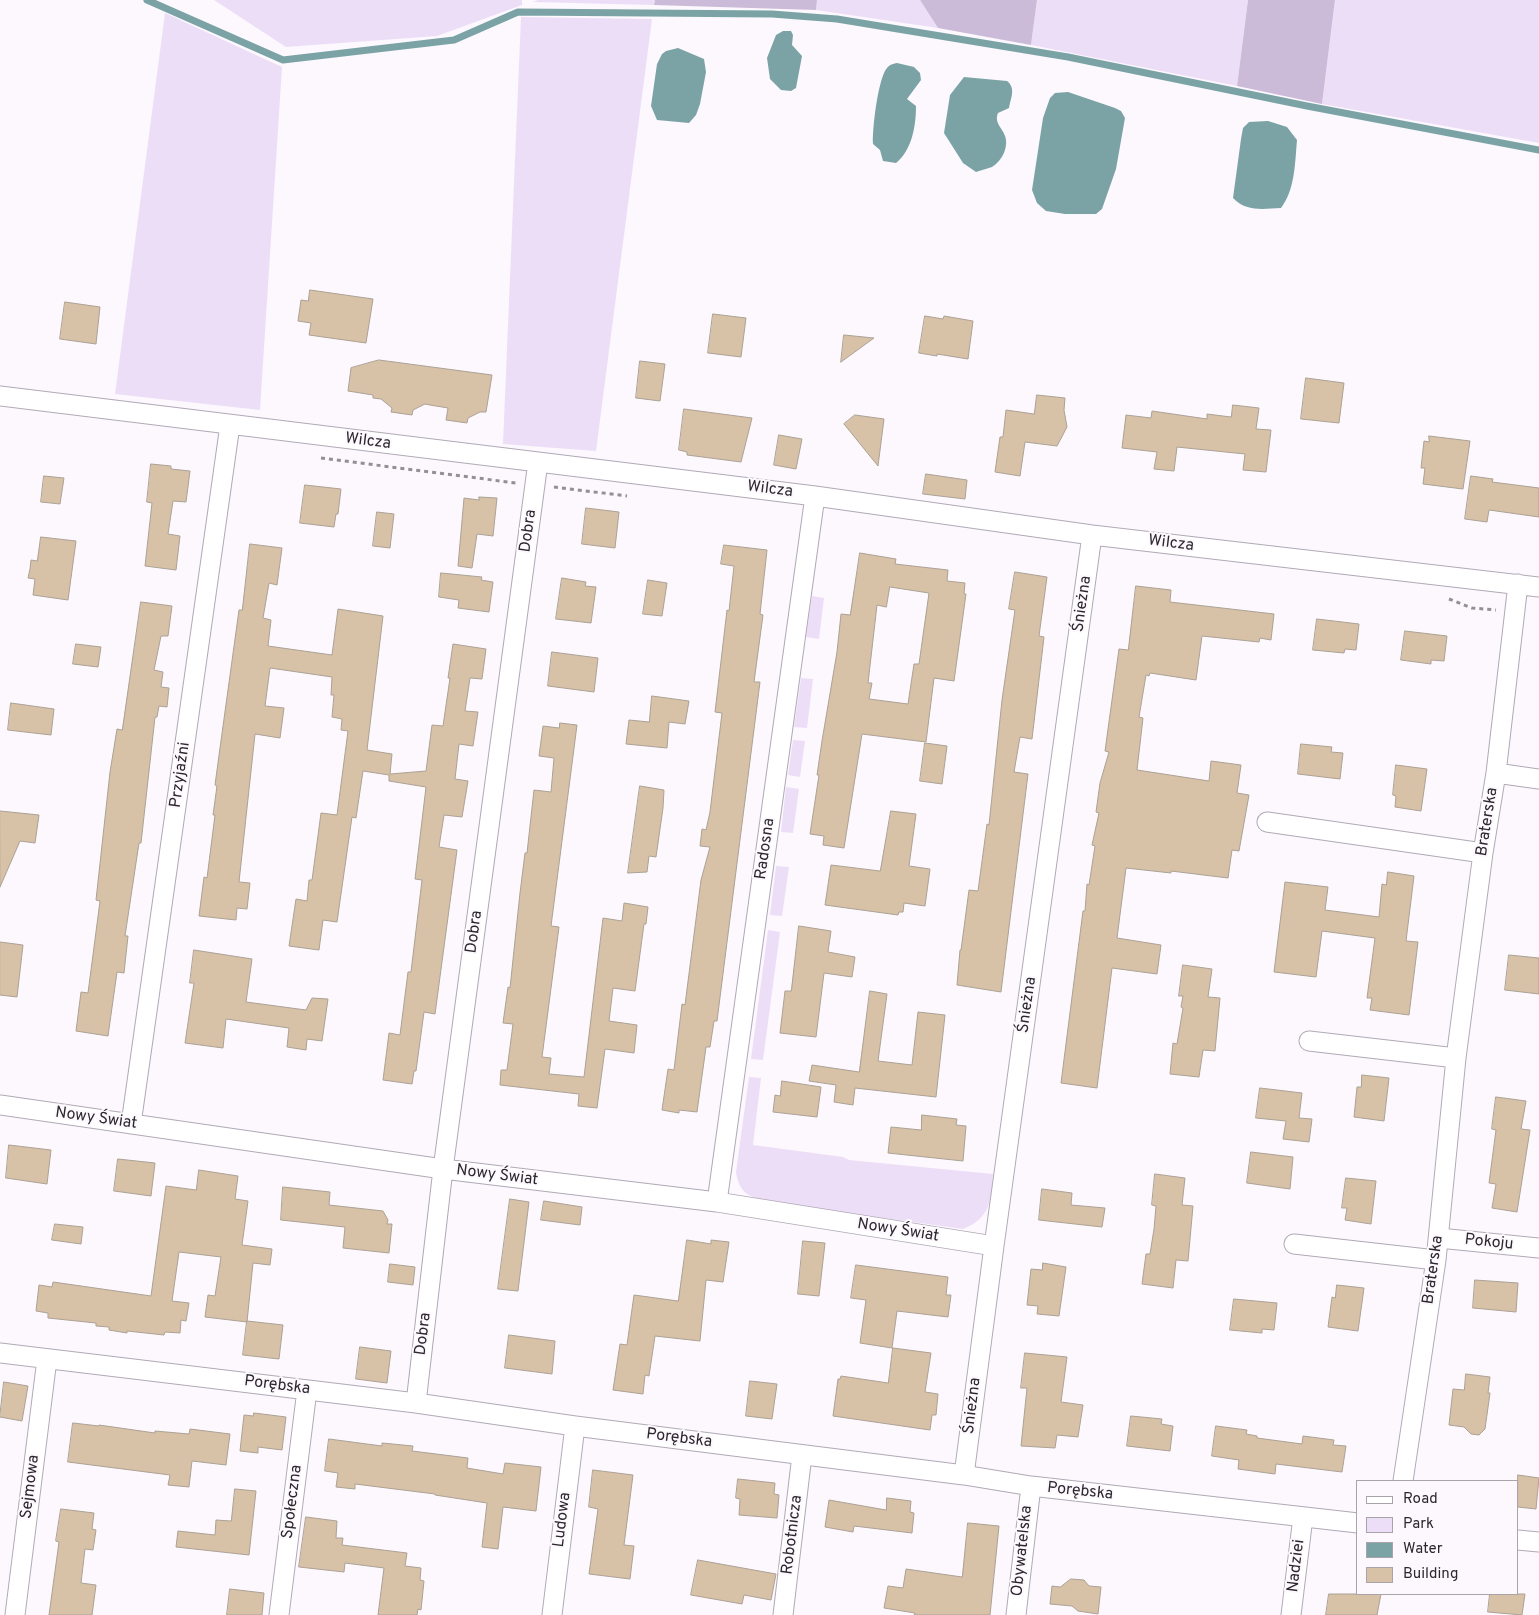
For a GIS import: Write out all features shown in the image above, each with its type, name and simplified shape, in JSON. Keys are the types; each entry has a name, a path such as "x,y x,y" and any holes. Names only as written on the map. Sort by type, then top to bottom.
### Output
{"street":[{"name":"Wilcza","path":"0,396 815,496 1092,535 1539,587"},
{"name":"Przyjaźni","path":"131,1124 230,425"},
{"name":"Dobra","path":"416,1403 443,1170 538,462"},
{"name":"Radosna","path":"717,1202 815,496"},
{"name":"Śnieżna","path":"964,1476 1092,535"},
{"name":"Braterska","path":"1403,1480 1439,1238 1456,1058 1483,853 1496,773 1518,584"},
{"path":"1496,773 1539,778"},
{"path":"1267,822 1483,853"},
{"path":"1310,1041 1456,1058"},
{"name":"Nowy Świat","path":"0,1105 443,1170 717,1202 994,1246"},
{"name":"Pokoju","path":"1439,1238 1539,1248"},
{"path":"1294,1244 1436,1260"},
{"name":"Porębska","path":"0,1353 416,1403 575,1426 1031,1486 1356,1523"},
{"name":"Sejmowa","path":"15,1615 47,1359"},
{"name":"Społeczna","path":"280,1615 307,1390"},
{"name":"Ludowa","path":"552,1615 575,1426"},
{"name":"Robotnicza","path":"783,1615 802,1455"},
{"name":"Obywatelska","path":"1016,1615 1031,1486"},
{"name":"Nadziei","path":"1291,1615 1303,1517"},
{"path":"1519,1540 1539,1542"}],"path":[{"path":"316,458 630,496"},
{"path":"1441,598 1451,599 1472,608 1515,612"}],"green space":[{"path":"214,0 522,0 522,5 437,36 286,47"},
{"path":"538,0 655,0 654,5 533,2"},
{"path":"817,0 920,0 938,28 816,10"},
{"path":"1037,0 1248,0 1237,86 1031,45"},
{"path":"1335,0 1539,0 1539,143 1322,104"},
{"path":"165,13 282,67 260,410 115,394"},
{"path":"521,17 652,19 596,451 503,444"},
{"path":"812,596 824,598 819,639 806,637"},
{"path":"801,678 813,679 807,728 794,727"},
{"path":"793,740 805,741 800,777 788,775"},
{"path":"786,787 799,789 793,833 781,832"},
{"path":"776,866 789,867 782,916 770,915"},
{"path":"768,930 780,932 763,1060 751,1059"},
{"path":"749,1077 761,1078 753,1145 843,1157 849,1160 993,1174 988,1207 979,1219 963,1229 768,1202 750,1196 742,1189 736,1172"}],"shaded area":[{"path":"655,0 817,0 816,10 654,5"},
{"path":"920,0 1037,0 1031,45 938,28"},
{"path":"1248,0 1335,0 1322,104 1237,86"}],"water":[{"path":"783,31 791,31 793,35 792,45 802,56 796,88 791,91 781,90 770,79 767,58 776,35"},
{"path":"678,48 704,59 706,72 700,104 696,115 689,123 657,120 651,106 657,64 662,54"},
{"path":"897,63 914,67 920,73 921,80 907,99 916,106 914,129 906,151 896,163 883,161 880,150 873,144 873,137 876,104 881,82 887,68"},
{"path":"964,77 1007,81 1012,90 1009,108 998,113 997,116 1006,140 1004,153 992,167 976,172 963,163 944,133 950,95"},
{"path":"1068,92 1115,108 1121,111 1125,118 1116,169 1102,209 1096,214 1065,214 1046,211 1037,203 1032,190 1043,118 1050,98 1055,93"},
{"path":"1268,121 1287,127 1297,140 1292,185 1281,208 1249,208 1233,198 1243,128 1249,122"}],"building":[{"path":"310,290 373,299 366,343 309,335 311,323 298,321 301,300 308,301"},
{"path":"65,302 100,307 96,344 60,339"},
{"path":"713,314 746,318 741,357 708,353"},
{"path":"925,316 943,319 944,316 973,321 968,359 919,353"},
{"path":"844,335 874,338 841,362"},
{"path":"379,360 492,375 486,412 480,412 468,418 467,423 446,420 448,408 425,404 413,410 412,415 391,412 392,408 381,399 373,398 373,395 348,391 351,368"},
{"path":"640,361 665,364 660,401 636,398"},
{"path":"1306,378 1344,383 1339,423 1301,419"},
{"path":"1037,395 1065,398 1064,410 1067,427 1057,446 1025,442 1020,476 995,472 1000,437 1003,437 1006,410 1034,414"},
{"path":"1233,405 1259,408 1256,429 1271,430 1266,472 1243,470 1245,454 1177,447 1174,471 1154,469 1157,452 1122,448 1126,415 1151,418 1152,411 1207,419 1207,414 1231,417"},
{"path":"684,409 752,418 741,462 687,455 687,452 679,450"},
{"path":"855,415 884,419 878,466 844,424"},
{"path":"779,435 802,439 796,469 774,465"},
{"path":"1429,436 1470,441 1463,489 1423,484 1425,468 1421,468 1424,441 1429,442"},
{"path":"151,464 171,466 171,469 190,471 186,502 173,501 168,534 180,536 176,570 145,566 152,503 147,502"},
{"path":"926,474 967,480 965,499 923,494"},
{"path":"44,476 64,478 60,504 41,502"},
{"path":"1471,476 1493,479 1492,482 1539,488 1539,517 1489,510 1487,522 1465,519"},
{"path":"305,485 341,489 338,514 336,514 334,527 300,523"},
{"path":"479,497 497,498 493,536 477,534 472,568 458,566 464,498 479,500"},
{"path":"586,508 619,512 615,548 582,544"},
{"path":"377,512 394,514 390,548 373,546"},
{"path":"41,537 76,541 68,600 33,595 35,579 28,578 31,560 37,561"},
{"path":"250,544 282,548 277,585 269,583 263,618 271,620 268,646 332,655 338,609 383,616 367,750 392,754 390,774 426,771 432,725 443,726 453,644 486,649 482,679 470,678 465,711 478,712 473,746 459,744 455,779 468,781 462,817 444,815 439,847 457,850 435,1014 424,1012 416,1071 414,1071 412,1084 383,1080 389,1033 400,1035 408,972 411,972 422,880 415,879 426,787 389,781 389,775 363,771 356,818 352,817 337,922 323,920 319,950 289,946 296,899 307,901 309,880 312,880 321,813 337,815 348,731 341,730 342,719 332,717 334,695 331,695 332,677 270,668 265,706 284,708 280,738 255,734 239,882 250,883 247,909 237,908 236,920 199,916 204,877 207,878 215,815 213,815 217,786 215,785 239,610 242,610"},
{"path":"724,545 767,550 760,614 763,615 754,682 760,682 717,1021 714,1021 710,1047 706,1047 697,1112 679,1110 679,1113 662,1110 668,1069 674,1070 682,1004 685,1005 701,880 710,847 700,846 702,829 706,830 710,812 722,713 715,712 734,566 721,564"},
{"path":"860,553 896,559 895,564 948,570 947,581 965,583 964,594 966,594 954,681 934,678 926,742 862,734 844,848 823,845 824,836 810,834 841,614 850,615","holes":["890,587 929,593 919,664 914,664 908,704 869,699 872,683 868,683 877,605 886,607"]},
{"path":"1015,572 1047,577 1039,636 1044,637 1032,739 1020,737 1014,772 1028,774 1001,992 957,985 969,890 978,891 987,824 989,825 1002,700 1015,610 1009,609"},
{"path":"441,573 482,577 481,580 493,582 489,612 458,608 459,600 439,597"},
{"path":"562,578 586,582 585,586 596,587 591,623 556,619"},
{"path":"648,580 667,583 662,616 643,614"},
{"path":"1136,586 1171,590 1170,602 1274,614 1271,640 1260,638 1259,642 1202,636 1196,680 1150,673 1149,676 1146,675 1139,717 1143,718 1137,770 1209,781 1211,761 1241,765 1237,793 1249,795 1239,851 1232,850 1228,878 1126,868 1117,938 1161,945 1157,974 1112,968 1097,1088 1061,1083 1083,911 1085,911 1087,884 1089,885 1095,846 1092,845 1099,813 1096,812 1100,783 1109,752 1105,751 1119,649 1128,650"},
{"path":"141,602 172,606 168,636 161,636 154,670 163,672 161,687 169,688 167,707 159,706 157,717 155,717 141,843 139,843 125,936 128,936 124,973 117,972 108,1036 76,1031 81,992 88,993 100,901 96,900 110,772 117,729 122,730"},
{"path":"1317,619 1359,624 1356,650 1345,649 1344,653 1313,650"},
{"path":"1405,631 1447,636 1444,661 1431,660 1431,664 1401,660"},
{"path":"76,644 101,647 98,667 73,664"},
{"path":"552,652 598,658 594,692 548,686"},
{"path":"652,696 689,701 685,724 669,722 667,748 626,744 629,720 649,722"},
{"path":"11,703 54,709 51,735 8,730"},
{"path":"560,723 577,725 551,926 559,927 542,1057 551,1058 549,1074 584,1077 603,918 622,921 624,903 648,907 635,991 613,988 609,1021 637,1025 634,1053 605,1049 597,1108 578,1106 579,1094 500,1085 501,1070 507,1070 513,1024 503,1023 508,987 510,988 520,893 525,853 527,853 534,790 551,792 554,758 539,756 543,726 559,728"},
{"path":"925,743 947,746 942,784 920,781"},
{"path":"1301,744 1332,747 1331,752 1343,753 1340,779 1298,774"},
{"path":"1396,765 1427,769 1421,811 1395,807 1396,796 1393,795"},
{"path":"640,786 664,790 663,808 656,857 649,856 647,872 628,873"},
{"path":"0,811 39,815 35,843 20,841 0,887"},
{"path":"891,811 916,814 909,866 930,869 925,906 904,903 903,912 899,912 898,915 825,905 831,865 880,871"},
{"path":"1388,872 1414,876 1406,941 1418,942 1409,1015 1370,1010 1372,998 1367,998 1375,938 1322,931 1316,977 1274,972 1285,882 1328,887 1325,910 1379,917 1382,884 1386,885"},
{"path":"799,926 831,931 828,952 855,957 852,977 824,973 816,1037 780,1033 785,991 791,991"},
{"path":"0,942 23,945 17,997 0,995"},
{"path":"194,950 252,959 246,1002 306,1010 312,998 328,999 322,1041 307,1039 306,1050 287,1047 289,1028 226,1019 223,1048 185,1043 194,983 190,983"},
{"path":"1509,955 1539,958 1539,994 1505,990"},
{"path":"1183,965 1212,969 1208,997 1220,998 1215,1051 1203,1050 1199,1077 1170,1074 1173,1043 1177,1044 1183,1008 1181,1007 1183,996 1179,996"},
{"path":"870,991 887,994 878,1061 912,1065 918,1012 945,1015 936,1097 855,1088 853,1105 834,1102 836,1085 809,1081 812,1065 859,1072"},
{"path":"1362,1075 1389,1078 1384,1121 1354,1117 1357,1087 1361,1087"},
{"path":"782,1081 821,1087 817,1117 773,1112 775,1095 780,1096"},
{"path":"1260,1088 1302,1093 1299,1118 1312,1119 1309,1142 1283,1139 1286,1121 1256,1118"},
{"path":"1496,1097 1526,1101 1521,1129 1530,1130 1517,1212 1492,1208 1496,1184 1489,1183 1496,1130 1492,1129"},
{"path":"922,1115 957,1119 956,1125 966,1126 963,1161 888,1153 891,1127 921,1130"},
{"path":"9,1145 51,1150 47,1184 6,1178"},
{"path":"1251,1152 1293,1157 1290,1189 1247,1183"},
{"path":"118,1159 155,1163 151,1196 114,1191"},
{"path":"199,1170 238,1176 235,1199 248,1201 242,1245 272,1249 270,1265 253,1263 247,1322 205,1317 208,1295 215,1296 221,1257 179,1252 172,1301 189,1303 186,1321 181,1320 180,1333 165,1332 164,1335 127,1331 127,1333 109,1330 109,1327 96,1326 96,1323 48,1318 48,1313 36,1311 39,1285 52,1287 53,1282 151,1296 166,1186 196,1190"},
{"path":"1155,1174 1185,1178 1182,1205 1193,1206 1188,1261 1176,1260 1173,1288 1142,1284 1146,1254 1150,1254 1154,1229 1156,1206 1152,1205"},
{"path":"1346,1178 1376,1181 1371,1224 1345,1220 1347,1208 1342,1208"},
{"path":"283,1187 330,1192 329,1205 383,1211 388,1220 387,1224 392,1224 389,1253 343,1248 345,1227 281,1220"},
{"path":"1042,1189 1072,1193 1071,1205 1105,1208 1102,1227 1039,1220"},
{"path":"510,1199 529,1202 518,1291 498,1289"},
{"path":"544,1201 582,1207 580,1225 541,1220"},
{"path":"55,1224 83,1227 81,1244 52,1240"},
{"path":"687,1240 711,1244 711,1240 729,1242 723,1282 706,1280 700,1341 655,1336 649,1376 645,1375 643,1394 613,1390 620,1344 627,1345 634,1295 678,1301"},
{"path":"803,1241 825,1243 819,1296 798,1294"},
{"path":"1043,1263 1066,1267 1059,1316 1037,1314 1038,1306 1027,1305 1031,1269 1042,1270"},
{"path":"390,1264 415,1267 413,1285 388,1282"},
{"path":"856,1265 948,1277 946,1295 951,1295 948,1317 897,1311 892,1348 860,1343 866,1300 851,1298"},
{"path":"1475,1280 1518,1283 1516,1312 1473,1308"},
{"path":"1337,1285 1364,1288 1358,1331 1328,1327 1332,1297 1335,1298"},
{"path":"1234,1299 1277,1303 1274,1330 1262,1329 1262,1333 1230,1330"},
{"path":"247,1321 283,1325 279,1359 243,1355"},
{"path":"509,1335 555,1341 552,1374 505,1368"},
{"path":"360,1347 391,1351 387,1383 356,1379"},
{"path":"893,1348 931,1353 925,1392 938,1394 936,1415 932,1415 930,1430 833,1416 838,1379 841,1376 888,1383"},
{"path":"1025,1353 1067,1357 1061,1402 1083,1405 1078,1437 1057,1435 1055,1448 1021,1446 1027,1388 1021,1388"},
{"path":"1466,1374 1490,1377 1488,1393 1490,1393 1485,1429 1479,1435 1471,1434 1464,1427 1449,1425 1453,1389 1464,1390"},
{"path":"750,1381 777,1384 772,1419 746,1416"},
{"path":"4,1382 28,1386 22,1421 0,1417"},
{"path":"254,1413 286,1417 282,1450 258,1447 258,1453 240,1451 244,1415 253,1416"},
{"path":"1131,1416 1162,1419 1161,1424 1173,1426 1170,1451 1127,1446"},
{"path":"73,1423 155,1433 155,1431 189,1434 190,1429 230,1434 226,1465 192,1461 189,1487 168,1485 170,1475 68,1462"},
{"path":"1216,1426 1247,1430 1246,1434 1257,1436 1257,1438 1302,1444 1303,1436 1334,1440 1333,1445 1346,1446 1342,1472 1276,1464 1275,1474 1238,1469 1239,1460 1212,1456"},
{"path":"329,1439 382,1446 382,1443 413,1446 412,1451 468,1458 467,1468 503,1474 505,1463 541,1467 536,1511 503,1507 498,1549 482,1547 487,1503 355,1484 355,1489 336,1487 338,1473 325,1471"},
{"path":"593,1470 633,1475 624,1545 634,1546 630,1579 589,1574 598,1509 589,1507"},
{"path":"1518,1475 1539,1478 1536,1509 1519,1507"},
{"path":"738,1479 775,1483 774,1494 779,1495 777,1518 739,1515 740,1499 736,1498"},
{"path":"235,1489 256,1491 249,1555 176,1547 178,1531 215,1535 216,1520 231,1521"},
{"path":"887,1498 911,1501 910,1512 914,1513 912,1533 854,1526 853,1532 825,1527 829,1500 886,1510"},
{"path":"61,1509 94,1513 92,1529 96,1530 93,1550 85,1549 81,1583 96,1585 92,1615 49,1615 59,1542 56,1541"},
{"path":"306,1517 337,1521 336,1538 343,1538 342,1545 407,1553 405,1566 421,1568 420,1580 424,1581 421,1610 418,1609 417,1615 378,1615 384,1568 345,1563 344,1572 299,1567"},
{"path":"968,1523 999,1526 990,1615 914,1615 915,1613 884,1608 888,1586 903,1588 906,1569 962,1577"},
{"path":"698,1560 776,1574 771,1600 744,1595 742,1604 691,1595"},
{"path":"1071,1579 1084,1580 1089,1586 1101,1587 1098,1614 1078,1611 1072,1606 1050,1604 1052,1586 1060,1587"},
{"path":"230,1589 264,1593 262,1615 227,1615"},
{"path":"1329,1594 1381,1595 1377,1615 1326,1615"},
{"path":"1525,1594 1522,1615 1488,1612 1490,1595"}],"waterway":[{"path":"147,0 283,60 454,40 518,12 772,14 837,19 1068,57 1307,106 1539,150"}]}
